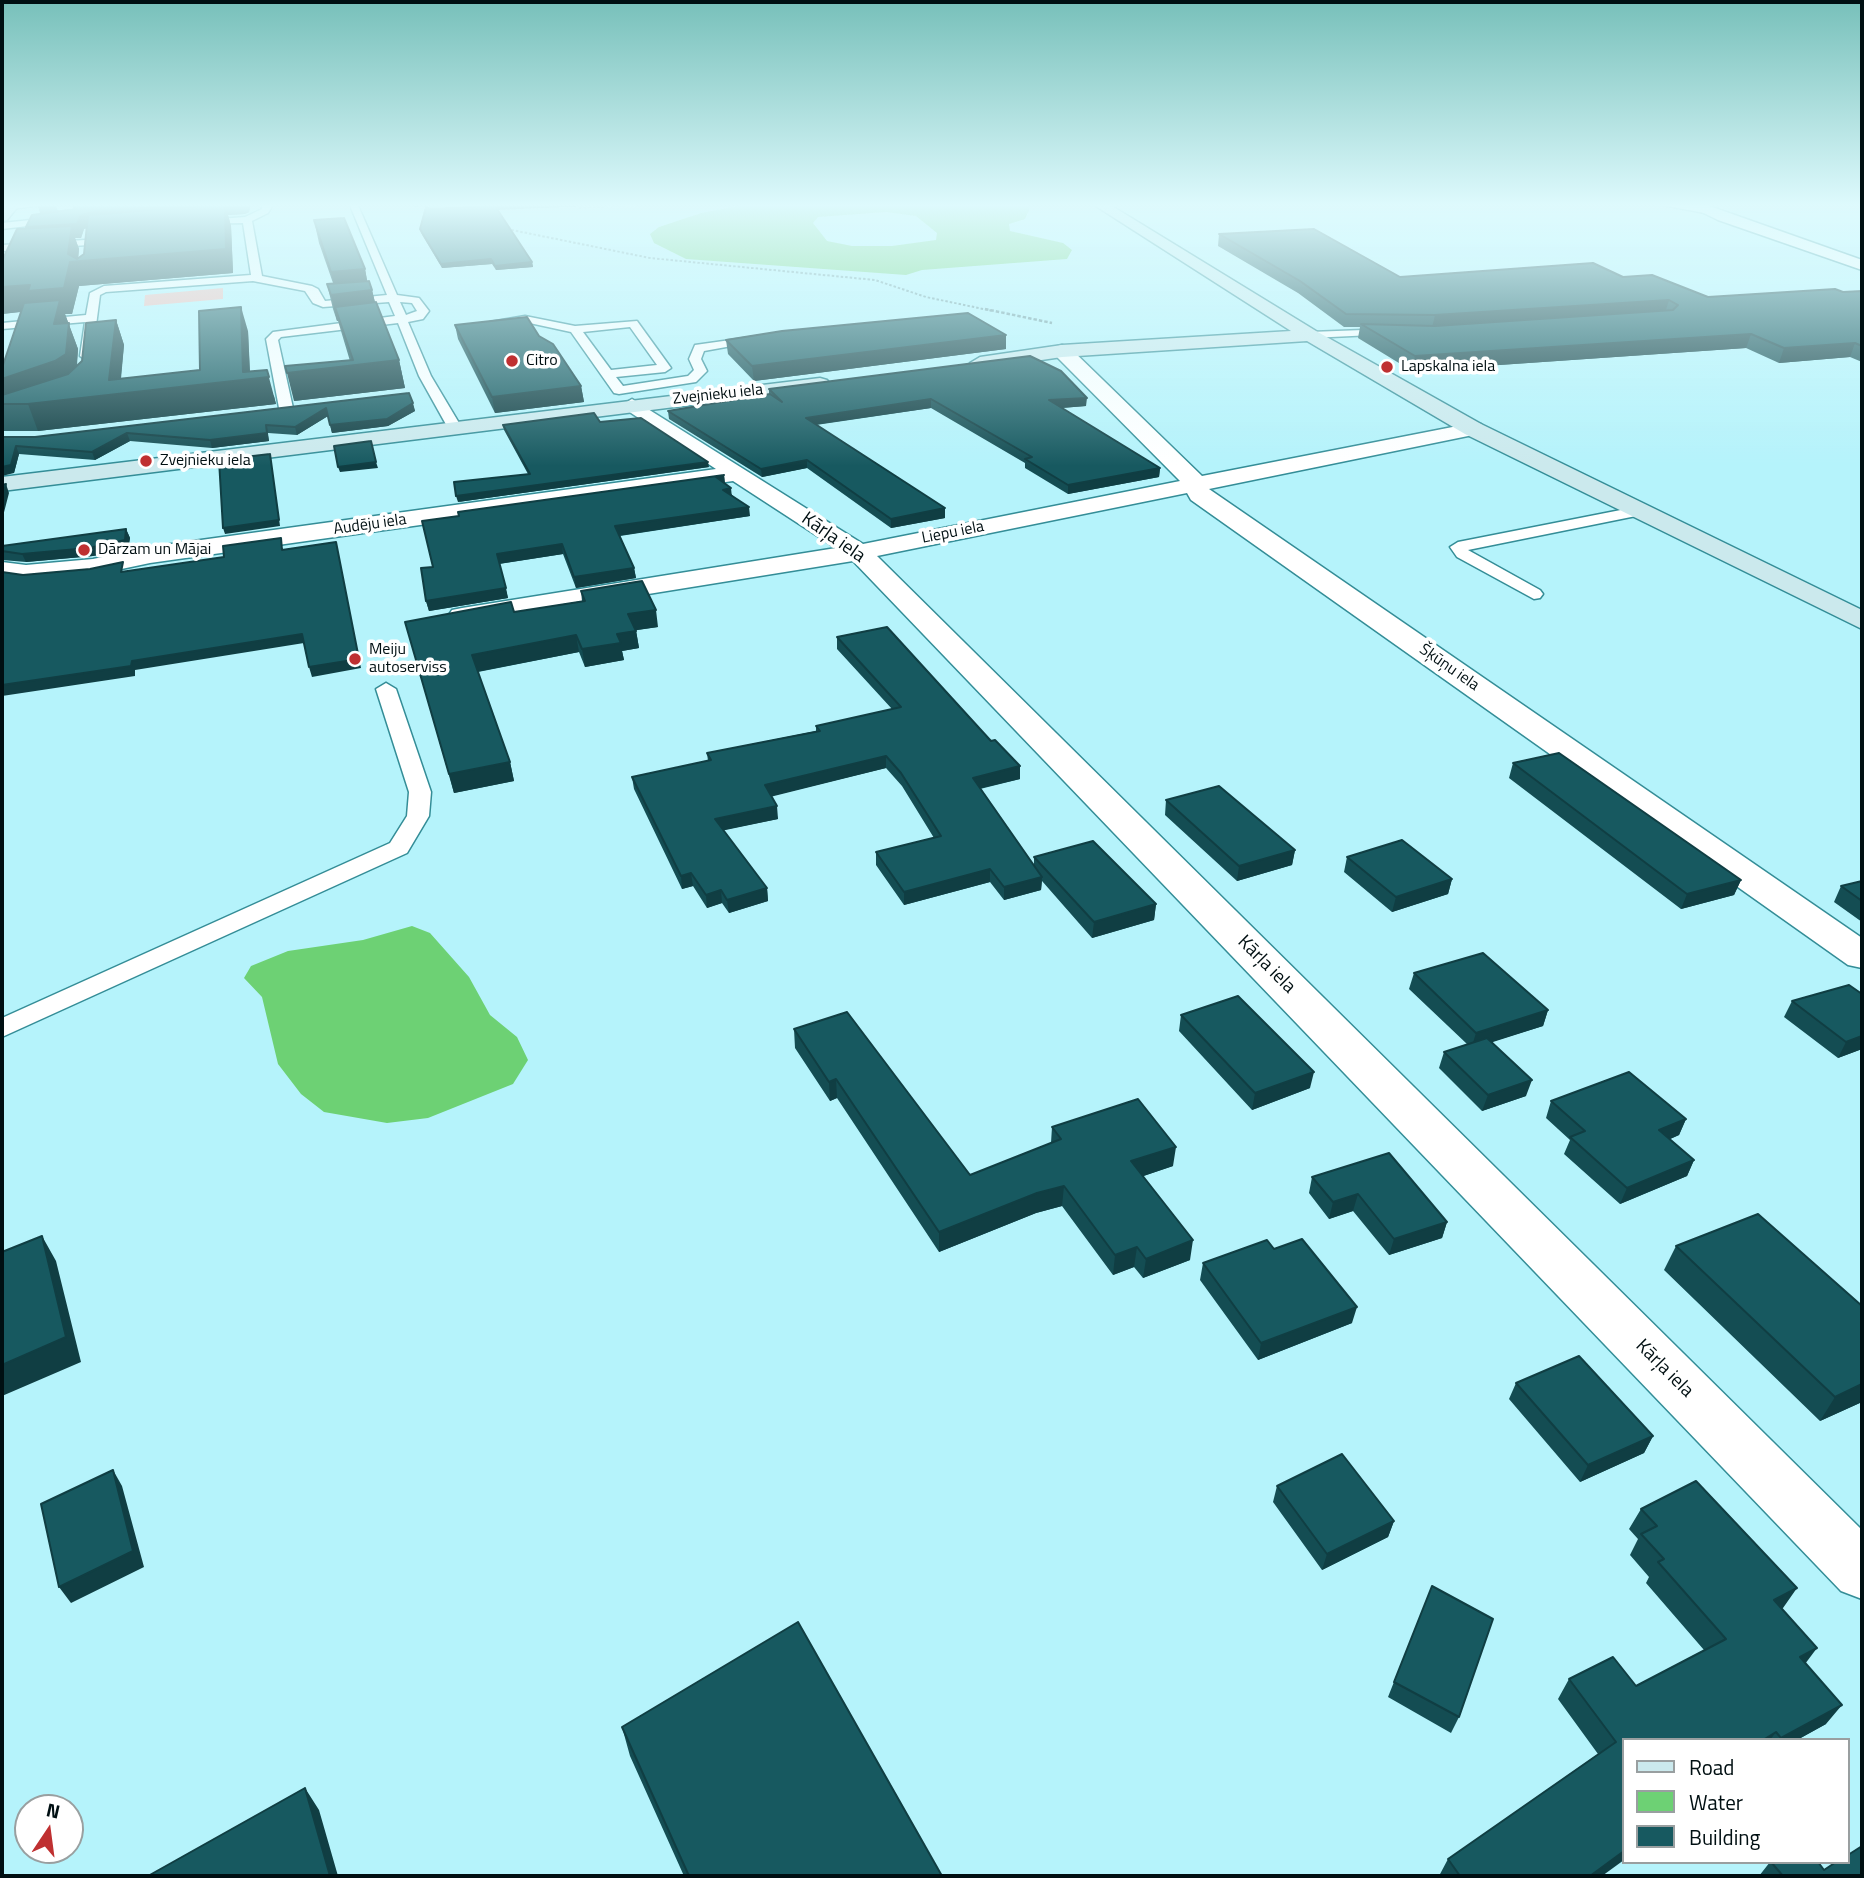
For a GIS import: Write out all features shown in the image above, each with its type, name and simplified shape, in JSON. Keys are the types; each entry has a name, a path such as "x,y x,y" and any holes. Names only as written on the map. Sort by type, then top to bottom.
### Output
{"main road":[{"path":"1239,291 1473,429 1862,621"},
{"path":"954,367 1062,351 1310,335"},
{"name":"Zvejnieku iela","path":"2,484 455,428 626,397 844,381"}],"street":[{"name":"Šķūņu iela","path":"1062,351 1196,484 1199,495 1862,956"},
{"name":"Kārļa iela","path":"626,397 859,552 1862,1571"},
{"name":"Liepu iela","path":"442,620 859,552 1473,429"},
{"name":"Audēju iela","path":"2,570 26,573 93,567 150,555 738,473"}],"lane":[{"path":"85,371 89,318 95,293 100,291"},
{"path":"286,408 272,340 277,334 419,317 422,312 415,300 393,298 323,304 317,301 313,291"},
{"path":"390,291 425,376 428,392 455,428"},
{"path":"2,327 89,318"},
{"path":"488,323 525,319 575,329 633,323 665,368 608,374"},
{"path":"575,329 626,397 692,379 701,371 695,359 699,348 769,339"},
{"path":"1310,335 1409,332"},
{"path":"1534,594 1463,554 1458,547 1642,511"},
{"path":"2,1028 398,848 418,816 420,792 386,690"}],"path":[{"path":"907,291 1053,324"}],"shaded area":[{"path":"223,291 223,299 144,306 145,295"}],"water":[{"path":"412,926 430,933 469,977 490,1015 517,1037 528,1060 513,1084 428,1118 387,1123 324,1112 301,1094 278,1064 262,997 244,978 251,966 288,951 363,940"}],"building":[{"path":"329,291 367,291 331,295"},
{"path":"1313,291 1692,291 1708,297 1809,291 1862,291 1862,346 1855,343 1784,348 1751,334 1415,356 1361,324 1435,326 1673,310 1678,305 1669,300 1435,315 1346,314"},
{"path":"60,300 54,324 69,323 66,354 55,361 2,379 2,368 24,303"},
{"path":"376,302 399,360 287,373 285,366 353,360 335,307"},
{"path":"241,307 243,372 267,370 269,377 28,404 2,404 2,395 68,374 82,361 86,323 116,320 109,380 200,370 199,311"},
{"path":"968,313 1006,335 752,366 726,340 782,331"},
{"name":"Citro","path":"527,317 539,336 553,344 581,386 492,397 455,325"},
{"path":"1030,356 1061,371 1087,398 1049,400 1160,468 1068,485 1025,459 1032,457 931,399 806,418 945,508 891,519 807,460 761,469 668,411 770,394 782,402 769,389"},
{"path":"409,393 413,403 387,419 330,425 326,408 295,427 266,425 267,433 210,440 127,433 92,452 16,446 11,465 2,467 2,437 35,437"},
{"path":"594,413 600,422 641,418 708,462 456,496 454,482 530,474 503,425"},
{"path":"371,441 376,462 338,467 334,446"},
{"path":"270,454 279,520 223,528 219,460"},
{"path":"724,475 716,477 731,488 723,490 749,507 615,526 634,568 574,577 562,544 497,554 506,588 426,601 421,568 433,567 422,521 459,516 458,512"},
{"path":"126,529 125,540 89,548 22,554 2,551 2,546"},
{"path":"281,538 282,550 336,542 359,659 309,667 302,634 132,661 131,666 2,685 2,572 23,575 90,569 123,562 121,572 224,557 223,546"},
{"path":"642,581 656,610 628,614 636,631 617,634 621,643 582,649 576,635 472,655 510,762 449,774 405,622 511,602 514,612 585,601 581,591"},
{"path":"887,627 991,741 995,740 1020,766 973,778 1042,877 1004,887 990,869 904,892 876,852 941,836 901,773 886,756 765,785 777,806 715,819 767,888 727,900 721,890 706,895 691,873 681,876 632,777 711,760 707,753 820,731 816,726 901,707 837,637"},
{"path":"1559,753 1741,880 1687,894 1513,763"},
{"path":"1219,786 1295,850 1239,866 1166,800"},
{"path":"1402,840 1452,879 1396,897 1347,857"},
{"path":"1093,841 1156,904 1094,922 1034,857"},
{"path":"1862,881 1862,901 1841,886"},
{"path":"1483,953 1548,1010 1476,1033 1414,973"},
{"path":"1849,985 1862,994 1862,1036 1846,1042 1792,1001"},
{"path":"1238,996 1314,1072 1255,1093 1181,1015"},
{"path":"847,1012 970,1175 1061,1139 1052,1127 1138,1099 1176,1147 1131,1161 1193,1240 1146,1259 1137,1247 1115,1255 1064,1186 1037,1193 939,1232 836,1079 829,1082 794,1029"},
{"path":"1487,1038 1532,1080 1488,1095 1444,1052"},
{"path":"1629,1072 1686,1119 1659,1130 1694,1160 1627,1188 1570,1137 1585,1131 1551,1101"},
{"path":"1389,1153 1447,1222 1394,1239 1358,1194 1333,1202 1312,1177"},
{"path":"1758,1214 1862,1306 1862,1384 1835,1397 1676,1246"},
{"path":"42,1236 66,1337 2,1365 2,1252"},
{"path":"1302,1239 1357,1307 1261,1343 1203,1263 1267,1240 1274,1249"},
{"path":"1579,1356 1653,1436 1588,1465 1516,1383"},
{"path":"1342,1454 1394,1521 1327,1554 1277,1486"},
{"path":"113,1470 133,1551 59,1587 41,1504"},
{"path":"1696,1481 1797,1588 1774,1600 1817,1648 1800,1657 1842,1705 1781,1738 1776,1732 1766,1738 1622,1738 1622,1852 1590,1876 1460,1876 1448,1859 1616,1742 1569,1679 1613,1657 1636,1686 1726,1639 1658,1562 1664,1559 1641,1534 1657,1526 1641,1509"},
{"path":"1432,1586 1493,1619 1459,1717 1394,1682"},
{"path":"798,1622 942,1876 689,1876 622,1727"},
{"path":"305,1788 330,1876 148,1876"},
{"path":"1862,1846 1862,1876 1783,1876 1773,1864 1820,1864 1824,1870 1833,1864 1850,1864 1850,1854"}],"place":[{"name":"Citro","path":"512,361"},
{"name":"Lapskalna iela","path":"1387,367"},
{"name":"Zvejnieku iela","path":"146,461"},
{"name":"Dārzam un Mājai","path":"84,550"},
{"name":"Meiju autoserviss","path":"355,659"}]}
